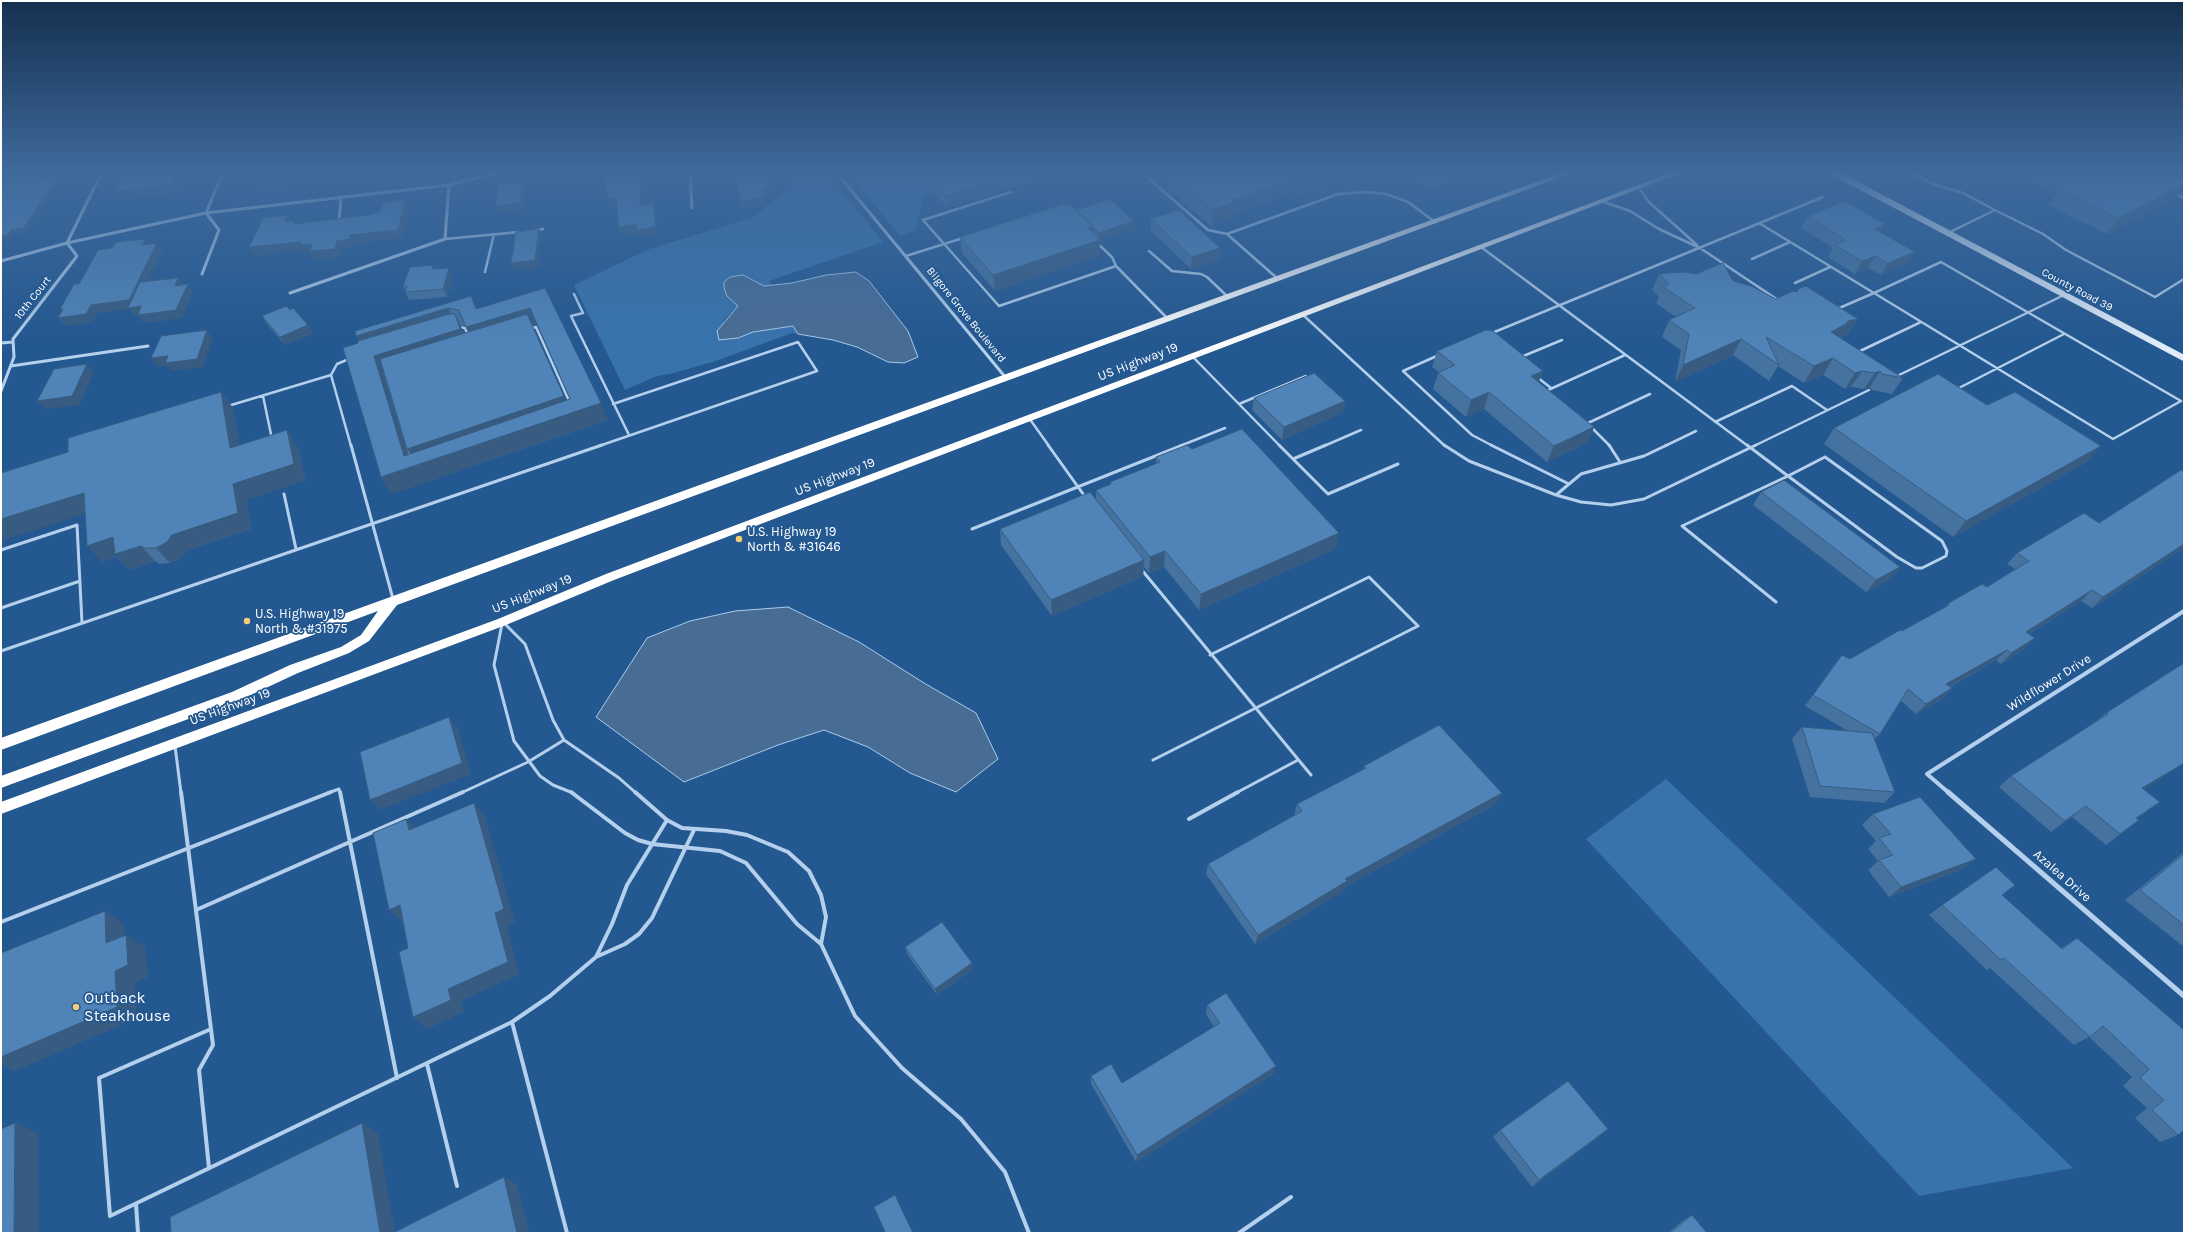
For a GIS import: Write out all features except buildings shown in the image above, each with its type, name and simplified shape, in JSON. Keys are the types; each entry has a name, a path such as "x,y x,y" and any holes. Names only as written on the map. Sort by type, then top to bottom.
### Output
{"highway":[{"path":"1,744 1414,230"},
{"name":"US Highway 19","path":"1,808 502,622 610,577 1526,230"},
{"path":"1,782 236,696 294,669 345,650 365,638 393,601"}],"street":[{"path":"67,243 74,230"},
{"path":"1,261 67,243 131,230"},
{"path":"202,274 220,230"},
{"path":"290,293 445,239 446,230"},
{"name":"Bilgore Grove Boulevard","path":"884,230 1006,378"},
{"name":"County Road 39","path":"1942,230 2184,358"},
{"name":"10th Court","path":"13,342 77,256 67,243"},
{"path":"1,343 13,342 14,357 1,392"},
{"path":"11,366 148,346"},
{"name":"Wildflower Drive","path":"1927,774 2184,610"},
{"name":"Azalea Drive","path":"1927,774 2184,996"}],"lane":[{"path":"932,230 999,306 1116,266"},
{"path":"1208,230 1227,234 1278,278"},
{"path":"1227,234 1239,230"},
{"path":"1660,230 1700,248 1781,302"},
{"path":"1682,230 1700,248"},
{"path":"1485,336 1743,230"},
{"path":"1770,230 1830,267 1874,293 2113,439 2181,401 1941,262 1874,293 1835,310"},
{"path":"1948,233 1955,230"},
{"path":"2035,230 2044,234 2066,250 2155,297 2184,279"},
{"path":"445,239 522,231"},
{"path":"485,272 494,234"},
{"path":"906,256 965,237"},
{"path":"1095,240 1112,257 1116,266 1168,318"},
{"path":"1752,259 1790,242"},
{"path":"1481,247 1788,476 1916,568 1922,568 1946,556 1946,552 1942,541 1825,457 1788,476 1682,526 1776,602"},
{"path":"1149,251 1172,271 1201,274 1207,277 1228,297"},
{"path":"1795,283 1830,267"},
{"path":"574,294 584,313 571,316 629,435"},
{"path":"1892,379 2065,294"},
{"path":"1302,314 1444,445 1470,461 1556,495 1581,502 1611,505 1644,499 1869,390"},
{"path":"1858,352 1921,322"},
{"path":"536,326 575,414 415,469 386,373 472,346 536,326"},
{"path":"457,327 465,328 472,346"},
{"path":"1952,391 2064,334"},
{"path":"1515,360 1562,340"},
{"path":"1,651 373,522 817,371 798,342 613,404"},
{"path":"1851,348 1864,356"},
{"path":"1444,353 1403,371 1472,435 1569,484"},
{"path":"1551,395 1545,390 1626,355"},
{"path":"1192,356 1328,494 1398,464"},
{"path":"225,407 331,375 337,364 352,358"},
{"path":"1890,372 1897,376"},
{"path":"1533,374 1551,388"},
{"path":"331,375 373,522 393,601"},
{"path":"1239,404 1306,376"},
{"path":"1716,422 1792,386 1826,410"},
{"path":"1588,424 1650,394"},
{"path":"263,396 274,446"},
{"path":"1029,418 1087,499"},
{"path":"1582,419 1610,446 1620,462"},
{"path":"972,530 1225,428"},
{"path":"1293,459 1361,430"},
{"path":"1556,495 1581,474 1644,456 1696,431"},
{"path":"284,494 296,549"},
{"path":"1,550 77,525 82,623"},
{"path":"1141,568 1210,655 1311,775"},
{"path":"1153,760 1418,626 1369,577 1210,655"},
{"path":"1,608 80,581"},
{"path":"502,622 525,644 553,720 564,740 619,778 667,820 682,828 726,831 747,835 788,852 809,871 821,895 826,917 821,944"},
{"path":"502,622 494,665 514,741 528,762 540,776 553,785 571,792 625,833 638,840 652,844 720,851 734,856 746,863 771,895 798,924 821,944 854,1016 902,1068 961,1119 1006,1172 1029,1233"},
{"path":"196,910 350,843 528,762 564,740"},
{"path":"174,743 213,1045 199,1070 209,1168"},
{"path":"1189,818 1298,760"},
{"path":"1,922 188,850 339,789 397,1078"},
{"path":"596,957 612,924 626,885 667,820"},
{"path":"210,1029 99,1078 110,1216 512,1022 550,996 596,957 625,944 639,934 652,918 694,830"},
{"path":"512,1022 567,1233"},
{"path":"427,1064 457,1186"},
{"path":"1239,1233 1291,1197"},
{"path":"136,1204 138,1233"}],"shaded area":[{"path":"714,230 873,230 883,242 769,281 772,285 764,286 756,282 727,296 738,306 723,321 738,338 753,332 794,326 798,334 792,333 716,361 670,374 657,376 625,390 574,285 649,249"},
{"path":"895,230 916,230 916,230 900,236"},
{"path":"856,272 869,281 908,331 918,357 904,363 888,362 857,347 833,340 798,334 793,326 753,332 738,338 719,340 717,331 738,306 727,296 724,288 724,282 730,277 743,275 764,286 792,283 826,275"},
{"path":"788,607 859,642 924,683 976,713 998,759 956,792 910,773 868,747 824,730 778,745 684,782 596,717 647,638 690,621 735,611"},
{"path":"1666,779 2073,1168 1919,1196 1586,839"}],"place":[{"name":"U.S. Highway 19 North & #31646","path":"739,539"},
{"name":"U.S. Highway 19 North & #31975","path":"247,621"},
{"name":"Outback Steakhouse","path":"76,1007"}]}
